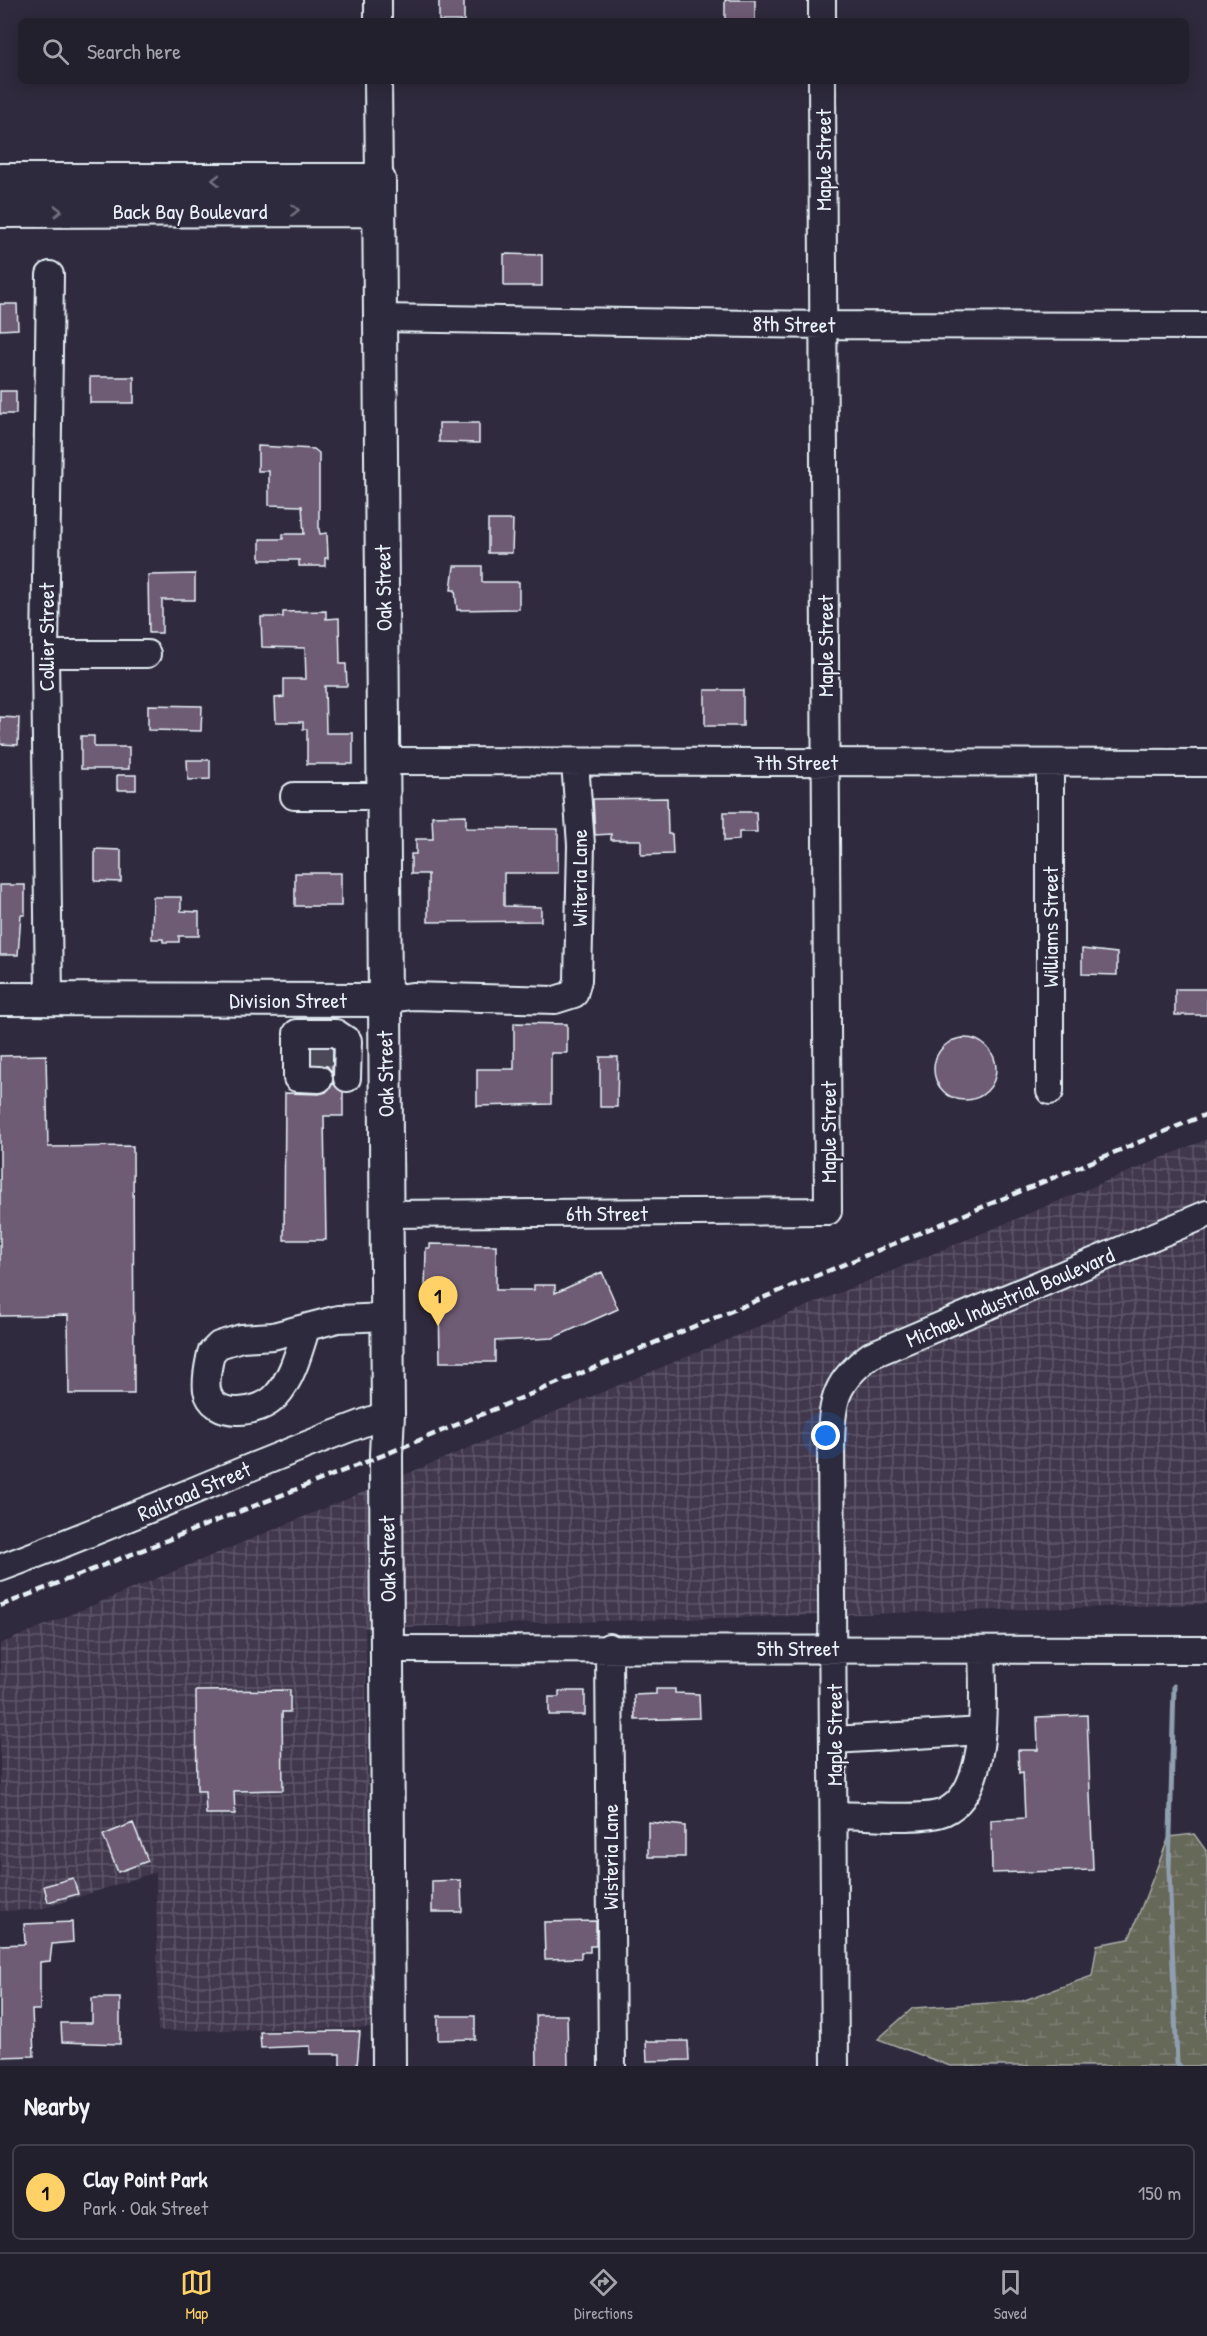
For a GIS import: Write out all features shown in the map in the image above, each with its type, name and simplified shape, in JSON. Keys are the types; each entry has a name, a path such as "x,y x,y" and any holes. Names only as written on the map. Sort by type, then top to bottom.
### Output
{"main road":[{"name":"Back Bay Boulevard","path":"0,180 379,180"},
{"name":"Oak Street","path":"379,180 388,1317 386,1454 389,2066"},
{"name":"Back Bay Boulevard","path":"0,211 379,210"},
{"name":"Division Street","path":"0,999 384,1000"}],"street":[{"path":"378,0 378,18"},
{"path":"822,0 822,18"},
{"name":"Oak Street","path":"378,84 379,180"},
{"name":"Maple Street","path":"822,84 828,1211"},
{"name":"Collier Street","path":"49,999 45,654 50,275"},
{"name":"8th Street","path":"381,318 824,325 1207,326"},
{"path":"45,654 147,654"},
{"name":"7th Street","path":"385,761 1207,763"},
{"name":"Witeria Lane","path":"574,994 579,980 581,844 575,762"},
{"name":"Williams Street","path":"1050,763 1050,1091"},
{"path":"294,796 385,796"},
{"name":"Division Street","path":"384,1000 412,996 555,1000 574,994"},
{"path":"319,1055 320,1000"},
{"path":"319,1055 336,1034 348,1041 347,1078"},
{"path":"319,1055 347,1078 385,1079"},
{"name":"6th Street","path":"387,1214 828,1211"},
{"name":"Michael Industrial Boulevard","path":"834,1403 844,1377 871,1355 1207,1214"},
{"path":"306,1329 338,1319 388,1317"},
{"name":"Maple Street","path":"834,1403 831,1442 835,2066"},
{"name":"Railroad Street","path":"0,1568 90,1534 310,1443 388,1414"},
{"name":"Wisteria Lane","path":"609,1647 612,2066"},
{"name":"5th Street","path":"388,1648 1207,1650"},
{"path":"834,1815 922,1816 943,1813 958,1802 971,1778 982,1731 981,1651"},
{"path":"834,1740 982,1731"}],"shaded area":[{"path":"1207,1139 1207,1604 365,1628 372,2028 158,2031 156,1872 38,1910 0,1911 0,1644"}],"green space":[{"path":"1194,1834 1207,1852 1207,2066 950,2066 878,2039 913,2008 1022,2001 1092,1976 1097,1945 1129,1939 1169,1837"}],"building":[{"path":"439,0 464,0 464,18 439,18"},
{"path":"725,0 755,0 755,18 725,18"},
{"path":"504,254 542,255 542,286 504,286"},
{"path":"0,304 17,304 18,329 0,330"},
{"path":"90,377 134,377 134,403 90,403"},
{"path":"0,391 16,391 16,414 0,414"},
{"path":"439,423 479,423 479,443 439,442"},
{"path":"258,446 314,449 319,453 319,530 320,534 327,533 328,558 325,558 325,566 299,566 299,560 260,560 260,539 283,539 283,534 304,534 302,506 269,505 269,471 258,471"},
{"path":"488,520 513,520 512,553 488,553"},
{"path":"454,566 482,566 482,582 519,582 519,609 457,610 455,590 451,590"},
{"path":"195,574 195,600 162,600 162,633 149,633 148,575"},
{"path":"326,611 326,619 339,618 340,664 346,664 347,686 325,686 326,733 353,733 353,764 307,764 307,729 303,729 303,722 276,722 275,698 284,697 284,679 306,679 305,648 262,647 261,617 283,617 283,612"},
{"path":"705,690 743,690 743,726 705,726"},
{"path":"148,705 202,706 201,731 148,730"},
{"path":"0,717 19,718 18,745 0,744"},
{"path":"81,736 94,736 94,747 129,747 129,769 81,769"},
{"path":"187,760 210,760 210,779 188,780"},
{"path":"117,775 136,775 136,790 117,790"},
{"path":"667,798 668,834 672,834 673,854 641,855 641,840 611,840 611,834 595,835 593,799"},
{"path":"724,812 756,812 757,832 739,832 739,840 724,841"},
{"path":"466,815 466,828 558,829 558,873 504,873 504,906 541,907 541,921 428,922 428,874 411,874 411,854 416,854 416,839 433,839 432,816"},
{"path":"95,849 121,850 121,882 95,881"},
{"path":"295,873 341,873 341,906 295,906"},
{"path":"0,885 25,885 25,915 21,915 18,955 0,955"},
{"path":"153,897 181,897 181,911 199,912 199,936 179,936 179,942 152,939"},
{"path":"1082,949 1117,953 1117,975 1082,974"},
{"path":"1175,989 1207,989 1207,1015 1175,1015"},
{"path":"514,1023 567,1024 567,1053 551,1053 551,1104 477,1106 477,1069 514,1069"},
{"path":"959,1038 971,1038 987,1047 994,1057 996,1069 994,1081 987,1091 971,1100 959,1100 948,1095 939,1086 934,1075 934,1063 939,1052 948,1043"},
{"path":"312,1048 333,1049 332,1072 327,1066 312,1064"},
{"path":"46,1055 48,1147 133,1146 134,1394 69,1394 68,1315 0,1316 0,1056"},
{"path":"600,1057 618,1057 617,1107 600,1107"},
{"path":"333,1083 343,1092 343,1116 324,1116 326,1240 284,1240 285,1093 319,1094 326,1092"},
{"path":"430,1244 496,1245 496,1290 534,1290 534,1285 555,1285 555,1293 602,1272 618,1309 553,1338 495,1341 495,1362 440,1362 439,1298 430,1298 430,1290 425,1290 426,1248 430,1248"},
{"path":"656,1689 675,1689 675,1693 699,1694 700,1718 635,1720 634,1695 656,1694"},
{"path":"290,1690 290,1712 282,1712 283,1790 234,1791 235,1814 206,1814 205,1791 197,1791 196,1691"},
{"path":"559,1691 585,1691 585,1715 549,1715 549,1697 559,1697"},
{"path":"1087,1715 1093,1870 992,1873 991,1820 1025,1818 1023,1772 1019,1773 1018,1750 1038,1750 1037,1717"},
{"path":"648,1822 685,1826 685,1857 648,1857"},
{"path":"133,1823 148,1861 118,1872 103,1835"},
{"path":"73,1878 78,1894 48,1902 44,1886"},
{"path":"461,1880 462,1912 432,1912 432,1881"},
{"path":"596,1921 596,1946 590,1946 590,1952 581,1952 581,1958 545,1959 544,1922"},
{"path":"72,1922 73,1942 52,1944 50,1961 40,1962 40,2010 32,2010 34,2056 0,2057 0,1945 25,1944 24,1924"},
{"path":"92,1998 120,1998 120,2044 62,2042 61,2023 92,2023"},
{"path":"536,2015 567,2015 568,2066 537,2066"},
{"path":"438,2016 475,2016 475,2039 438,2040"},
{"path":"260,2032 360,2032 357,2066 340,2066 340,2054 310,2054 310,2046 261,2048"},
{"path":"646,2041 688,2041 689,2060 647,2061"}],"waterway":[{"path":"1174,1686 1169,1871 1177,2063 1180,2066"}],"tunnel":[{"path":"319,1045 319,1065"}],"railway":[{"path":"0,1606 386,1454 1207,1114"}],"place":[{"name":"Clay Point Park","path":"438,1326"}]}
